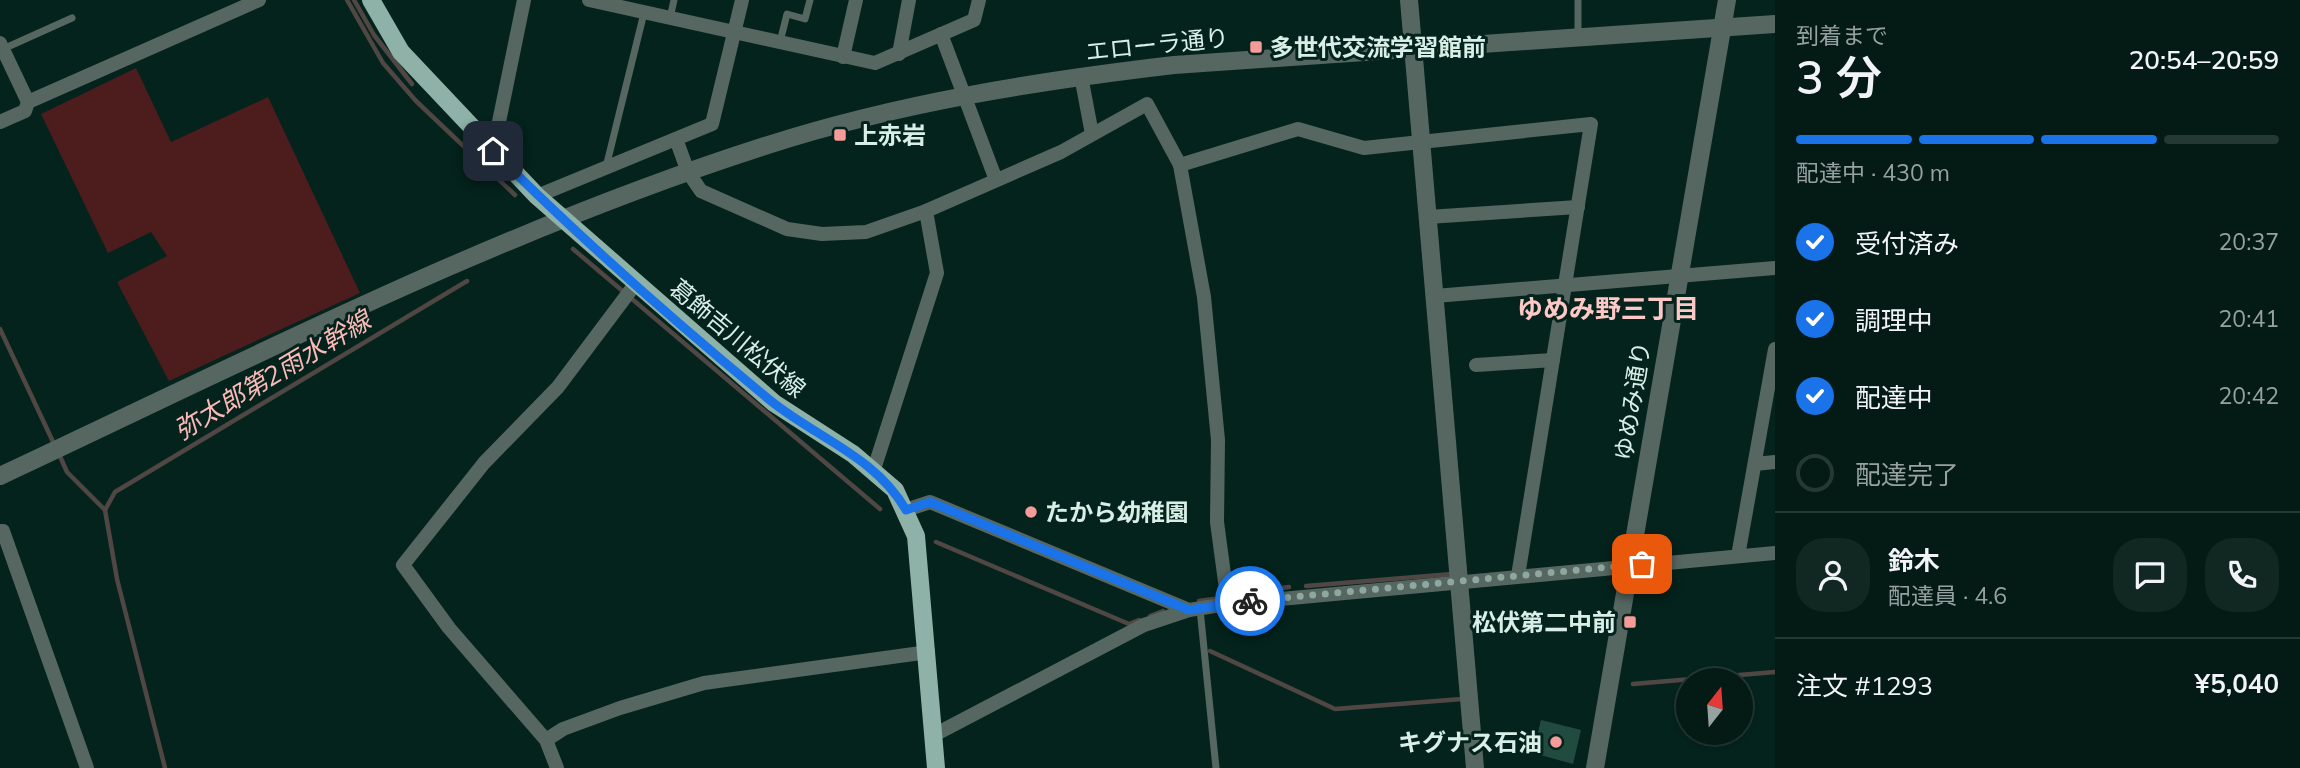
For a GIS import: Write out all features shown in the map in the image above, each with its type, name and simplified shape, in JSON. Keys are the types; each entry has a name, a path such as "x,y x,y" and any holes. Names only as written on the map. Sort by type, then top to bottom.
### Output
{"main road":[{"name":"葛飾吉川松伏線","path":"371,0 401,52 537,196 774,403 874,470 895,490 916,536 936,768"}],"street":[{"path":"28,102 239,4 259,0"},
{"path":"493,151 524,0"},
{"path":"589,0 629,4 645,13 670,19 875,63 974,20 979,0"},
{"path":"537,196 712,124 742,0"},
{"path":"843,57 856,0"},
{"path":"899,54 909,0"},
{"path":"1409,0 1475,768"},
{"name":"ゆめみ通り","path":"1595,768 1727,0"},
{"name":"エローラ通り","path":"0,476 374,299 474,255 688,172 771,144 962,97 1081,76 1174,65 1414,47 1775,24"},
{"path":"941,34 962,97 996,180"},
{"path":"0,122 25,111 28,102 2,52"},
{"path":"1081,76 1092,134"},
{"path":"676,139 688,172 701,191 787,229 822,234 866,232 926,211 1061,152 1147,104 1180,165 1204,297 1218,440 1217,522 1228,604"},
{"path":"1180,165 1298,128 1364,149 1591,124 1518,576"},
{"path":"1428,217 1578,207"},
{"path":"874,470 937,273 926,211"},
{"path":"1435,296 1775,268"},
{"path":"557,768 546,740 449,628 403,565 484,463 558,387 636,283"},
{"path":"1738,556 1775,349"},
{"path":"1476,365 1553,360"},
{"path":"1755,464 1775,462"},
{"path":"906,510 930,502 1195,609"},
{"path":"0,531 3,531 87,768"},
{"path":"934,735 1144,625 1195,609 1459,581 1775,553"},
{"path":"546,740 563,729 620,708 704,683 928,652"}],"lane":[{"path":"670,19 674,0"},
{"path":"780,43 787,14 805,19 810,0"},
{"path":"1578,0 1578,36"},
{"path":"606,167 645,13"},
{"path":"2,52 72,18"},
{"path":"1195,609 1216,768"}],"shaded area":[{"path":"136,68 171,142 268,97 360,293 169,381 117,282 167,256 151,232 108,253 41,114"}],"building":[{"path":"1541,720 1581,730 1573,764 1533,753"}],"waterway":[{"name":"弥太郎第2雨水幹線","path":"347,0 383,63 416,101 515,195"},
{"path":"354,0 374,35 412,84"},
{"path":"573,249 880,509"},
{"name":"弥太郎第2雨水幹線","path":"105,510 115,492 467,281"},
{"path":"0,329 55,446"},
{"path":"59,454 67,472 105,510 117,579 165,768"},
{"path":"936,542 1129,624 1139,620"},
{"path":"1306,586 1452,574"},
{"path":"1231,595 1289,587"},
{"path":"1199,601 1221,598"},
{"path":"1150,616 1163,611"},
{"path":"1210,651 1335,709 1462,699"},
{"path":"1633,684 1775,672"}],"way so far":[{"path":"1250,601 1642,564"}],"place":[{"name":"多世代交流学習館前","path":"1256,47"},
{"name":"上赤岩","path":"840,135"},
{"name":"たから幼稚園","path":"1031,512"},
{"name":"松伏第二中前","path":"1630,622"},
{"name":"キグナス石油","path":"1556,742"}],"district":[{"name":"ゆめみ野三丁目","path":"1608,308"}],"route":[{"path":"493,151 537,196 774,403 874,470 895,490 906,510 930,502 1135,590 1189,610 1250,601"}]}
